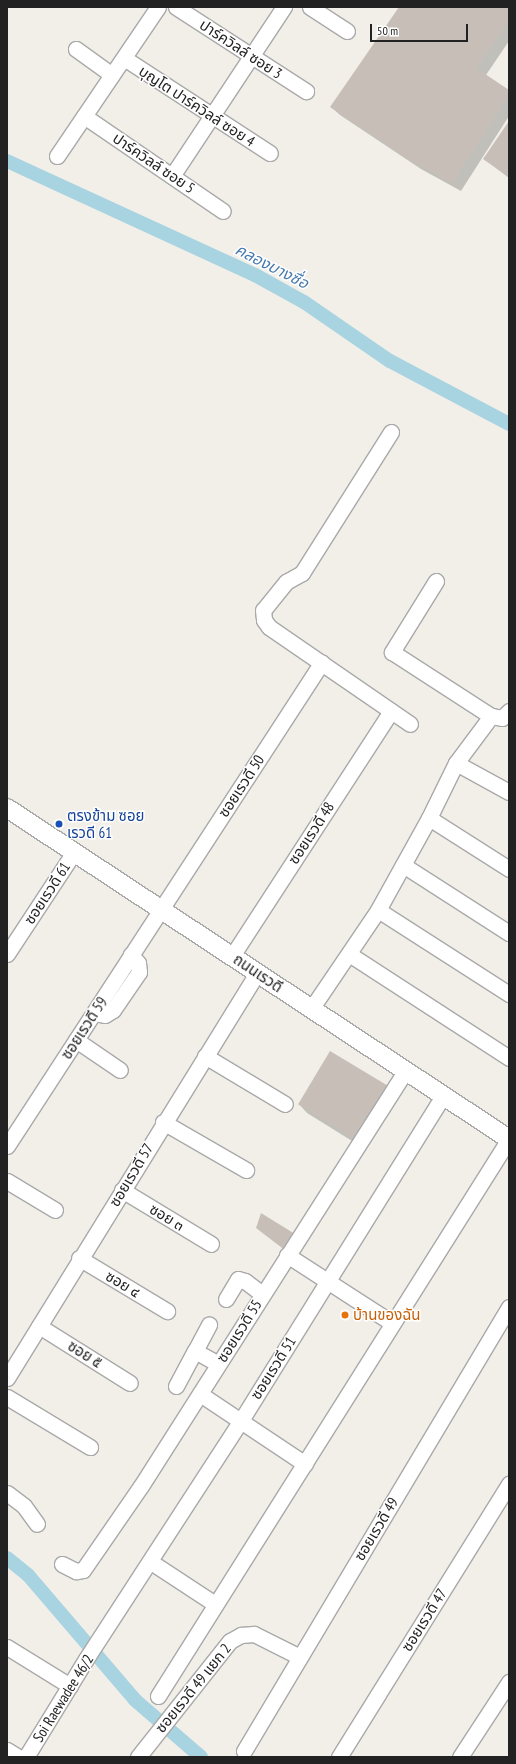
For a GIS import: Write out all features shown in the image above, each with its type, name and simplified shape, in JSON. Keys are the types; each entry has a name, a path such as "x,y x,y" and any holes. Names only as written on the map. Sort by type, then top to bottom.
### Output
{"street":[{"path":"57,156 158,7"},
{"name":"ปาร์ควิลล์ ซอย 3","path":"176,7 306,91"},
{"path":"172,176 284,7"},
{"path":"310,7 346,30"},
{"path":"76,49 112,75"},
{"name":"บุญโต ปาร์ควิลล์ ซอย 4","path":"124,58 270,153"},
{"name":"ปาร์ควิลล์ ซอย 5","path":"84,116 223,210"},
{"path":"392,432 302,574 286,582 263,610 264,620 269,627 322,662 410,724"},
{"path":"436,582 392,652 492,716 502,718 509,711"},
{"name":"ซอยเรวดี 50","path":"161,910 322,662"},
{"name":"ซอยเรวดี 48","path":"232,956 391,711"},
{"path":"311,1009 378,910 429,818 456,763 492,716"},
{"path":"456,763 507,785"},
{"name":"ถนนเรวดี","path":"7,808 509,1139"},
{"path":"429,818 509,869"},
{"name":"ซอยเรวดี 61","path":"7,954 74,852"},
{"path":"403,865 509,933"},
{"name":"ซอยเรวดี 59","path":"7,1146 161,910"},
{"path":"378,910 509,994"},
{"path":"348,954 509,1058"},
{"name":"ซอยเรวดี 57","path":"7,1378 79,1258 257,973"},
{"path":"76,1040 120,1070"},
{"path":"205,1056 285,1104"},
{"name":"ซอยเรวดี 55","path":"62,1564 76,1571 83,1570 200,1394 287,1254 405,1071"},
{"name":"ซอยเรวดี 51","path":"100,1639 240,1422 443,1096"},
{"path":"163,1122 246,1170"},
{"path":"158,1696 509,1139"},
{"path":"7,1181 55,1210"},
{"name":"ซอย ๓","path":"122,1190 211,1244"},
{"path":"287,1254 392,1323"},
{"name":"ซอย ๔","path":"79,1258 167,1311"},
{"path":"226,1298 238,1279 245,1281 262,1294"},
{"name":"ซอยเรวดี 49","path":"244,1751 509,1307"},
{"path":"176,1386 209,1325"},
{"name":"ซอย ๕","path":"39,1326 130,1383"},
{"path":"195,1351 218,1364"},
{"path":"200,1394 304,1464"},
{"path":"7,1397 90,1447"},
{"name":"ซอยเรวดี 47","path":"340,1757 509,1484"},
{"path":"7,1493 24,1506 37,1524"},
{"path":"151,1562 215,1604"},
{"name":"ซอยเรวดี 49 แยก 2","path":"138,1757 230,1640 241,1635 254,1634 266,1638 300,1656"},
{"name":"Soi Raewadee 46/2","path":"26,1757 86,1659 100,1639"},
{"path":"7,1647 70,1686"},
{"path":"460,1757 509,1682"},
{"path":"7,1750 18,1757"}],"building":[{"path":"399,7 509,7 509,20 476,68 509,90 509,94 452,183 411,161 330,107"},
{"path":"509,121 509,177 483,159"},
{"path":"330,1051 389,1087 357,1140 298,1104"},
{"path":"261,1213 295,1234 286,1251 256,1228"}],"waterway":[{"name":"คลองบางซื่อ","path":"7,161 255,275 304,302 390,361 509,424"},
{"path":"7,1558 28,1575 135,1700 201,1757"}],"place":[{"name":"ตรงข้าม ซอย เรวดี 61","path":"59,824"},
{"name":"บ้านของฉัน","path":"345,1315"}]}
